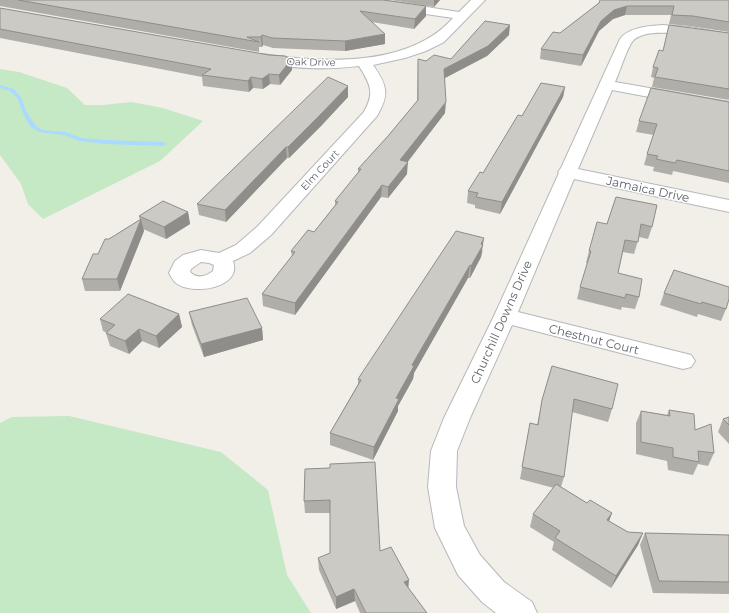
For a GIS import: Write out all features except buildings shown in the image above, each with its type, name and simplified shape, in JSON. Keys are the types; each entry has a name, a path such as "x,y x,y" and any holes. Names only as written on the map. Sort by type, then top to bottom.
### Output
{"street":[{"path":"357,0 462,16"},
{"name":"Oak Drive","path":"247,56 324,64 389,58 411,52 439,39 479,0"},
{"name":"Churchill Downs Drive","path":"520,613 493,592 469,565 450,528 442,487 444,451 457,418 505,316 567,172 627,39 632,34 646,30 670,29 729,38"},
{"name":"Elm Court","path":"220,260 243,249 264,231 369,116 377,104 379,94 376,82 363,61"},
{"path":"606,85 729,107"},
{"name":"Jamaica Drive","path":"567,172 729,206"},
{"name":"Chestnut Court","path":"505,316 683,361"}],"green space":[{"path":"0,69 19,72 67,88 85,105 131,102 163,108 203,121 160,161 43,219 28,204 21,184 0,155"},
{"path":"69,416 221,452 268,490 287,575 311,613 0,613 0,423 12,417"}],"waterway":[{"path":"0,86 12,90 20,99 24,111 33,126 41,131 65,134 80,139 106,142 163,144"}]}
